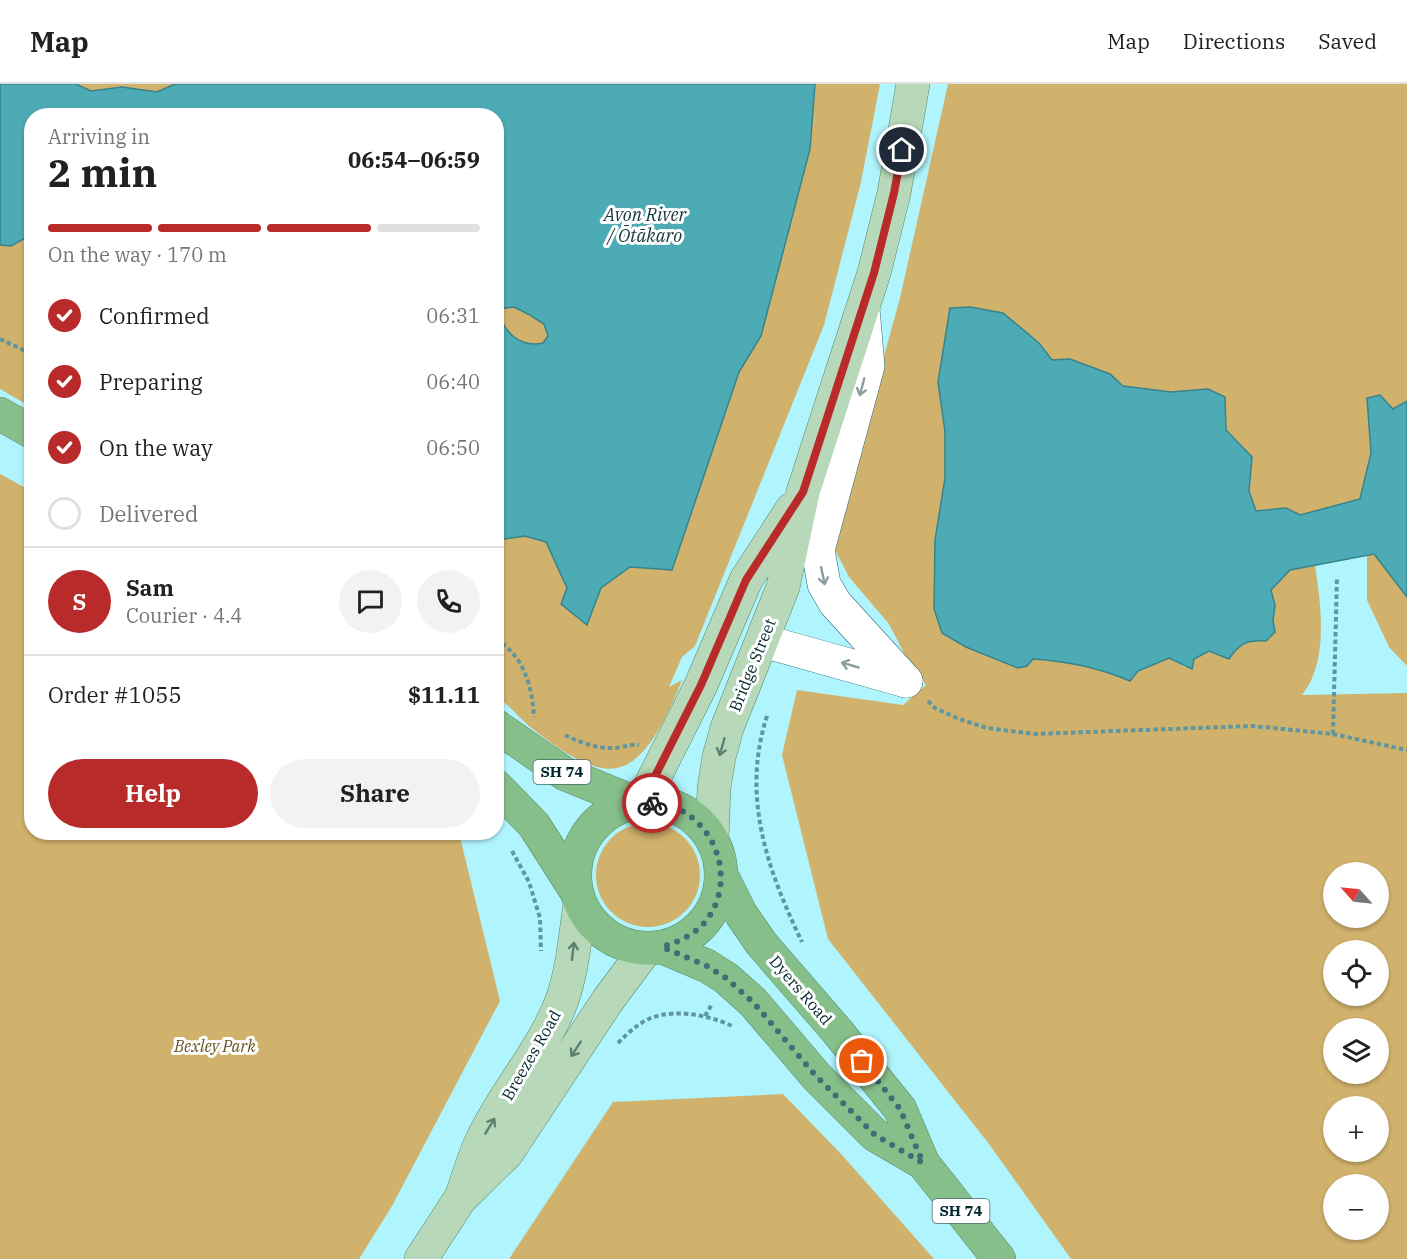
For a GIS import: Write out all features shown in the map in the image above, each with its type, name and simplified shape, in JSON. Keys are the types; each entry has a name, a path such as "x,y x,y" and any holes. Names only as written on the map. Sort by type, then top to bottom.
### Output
{"highway":[{"path":"0,414 24,428"},
{"name":"SH 74","path":"504,732 565,774 639,802 659,803 682,811 702,826 712,840 721,874 717,899 705,922 685,938 654,948 632,947 607,936 587,917 534,825 504,794"},
{"path":"578,898 574,876 576,861 587,834 609,813 639,802"},
{"name":"Dyers Road","path":"721,874 741,914 761,943 900,1109 923,1163 999,1259"},
{"name":"Dyers Road","path":"654,948 707,966 726,978 753,1002 816,1076 875,1135 923,1163"}],"main road":[{"name":"Bridge Street","path":"712,840 714,788 719,757 727,728 783,587 803,492 863,309 887,224 914,84"},
{"name":"Bridge Street","path":"639,802 701,685 746,580 803,492"},
{"name":"Breezes Road","path":"421,1259 460,1199 482,1140 554,1020 569,977 578,898"},
{"name":"Breezes Road","path":"460,1199 507,1153 608,1000 654,948"}],"lane":[{"path":"863,309 868,366 818,550 824,584 835,603 906,681"},
{"path":"763,641 906,681"}],"path":[{"path":"0,339 24,350"},
{"path":"1333,734 1337,577"},
{"path":"504,646 516,656 524,672 533,704 534,721"},
{"path":"906,681 935,708 987,728 1034,734 1252,726 1333,734 1407,750"},
{"path":"558,731 582,743 616,748 632,744"},
{"path":"755,784 764,840 779,893 791,918"},
{"path":"511,847 529,882 540,918 540,960"},
{"path":"641,1023 653,1018 688,1013 705,1016"}],"green space":[{"path":"0,84 219,84 79,108 24,108 24,403 0,389"},
{"path":"815,84 880,84 861,182 824,325 695,646 682,657 669,687 682,680 662,724 642,752 630,762 617,768 593,766 576,759 552,744 504,702 504,539 525,536 546,542 587,625 601,588 630,566 761,336 810,149"},
{"path":"948,84 1407,84 1407,401 1393,409 1367,398 1371,453 1360,499 1299,515 1286,508 1256,511 1249,491 1252,457 1226,430 1208,389 1171,392 1122,386 1110,374 1070,359 1052,360 1039,342 987,310 950,308 945,478 935,540 966,647 1027,666 1032,659 1057,661 1095,669 1130,681 1138,671 1169,658 1185,667 1209,651 1237,647 1251,640 1266,641 1275,632 1273,621 1275,605 1270,590 1290,570 1315,565 1321,615 1320,650 1311,682 1302,695 1407,693 1407,1259 1071,1259 989,1144 828,939 782,755 797,690 903,705 926,685 905,655 889,624 849,577 832,544 900,298"},
{"path":"514,307 544,324 548,336 543,343 526,343 513,336 504,325 504,308"},
{"name":"Bexley Park","path":"0,474 24,487 24,840 460,840 500,1001 392,1206 359,1259 0,1259"},
{"path":"1374,554 1407,597 1407,666 1389,647 1367,600 1367,555"},
{"path":"648,823 668,827 685,838 696,855 700,875 696,895 685,912 668,923 648,927 628,923 611,912 600,895 596,875 600,855 611,838 628,827"},
{"path":"783,1094 842,1155 934,1259 509,1259 613,1102"}],"water":[{"name":"Avon River / Ōtākaro","path":"0,84 76,84 91,91 122,87 157,92 175,84 815,84 810,149 761,336 739,372 672,570 630,567 601,588 587,625 561,604 567,588 546,542 525,536 504,539 504,325 520,341 527,343 543,343 548,336 544,324 530,315 514,307 504,308 504,108 24,108 24,239 11,246 0,245"},
{"path":"970,307 1003,313 1039,343 1052,360 1070,359 1110,374 1123,386 1171,392 1208,389 1225,397 1226,430 1252,457 1249,491 1256,511 1286,508 1300,515 1360,499 1371,453 1367,398 1380,395 1393,409 1407,401 1407,597 1374,554 1290,570 1271,590 1275,605 1273,621 1275,632 1266,641 1244,644 1229,659 1209,651 1194,659 1192,669 1169,658 1138,671 1130,681 1095,669 1045,660 1033,659 1027,666 1018,668 966,647 942,633 934,609 935,540 945,478 945,432 938,382 950,308"}],"way so far":[{"path":"652,803 675,807 690,815 702,826 717,851 721,874 714,907 705,922 678,942 662,947 707,966 726,978 753,1002 816,1076 875,1135 923,1163 900,1109 862,1061"}],"route":[{"path":"652,803 642,802 701,685 746,580 803,492 874,273 902,150"}]}
